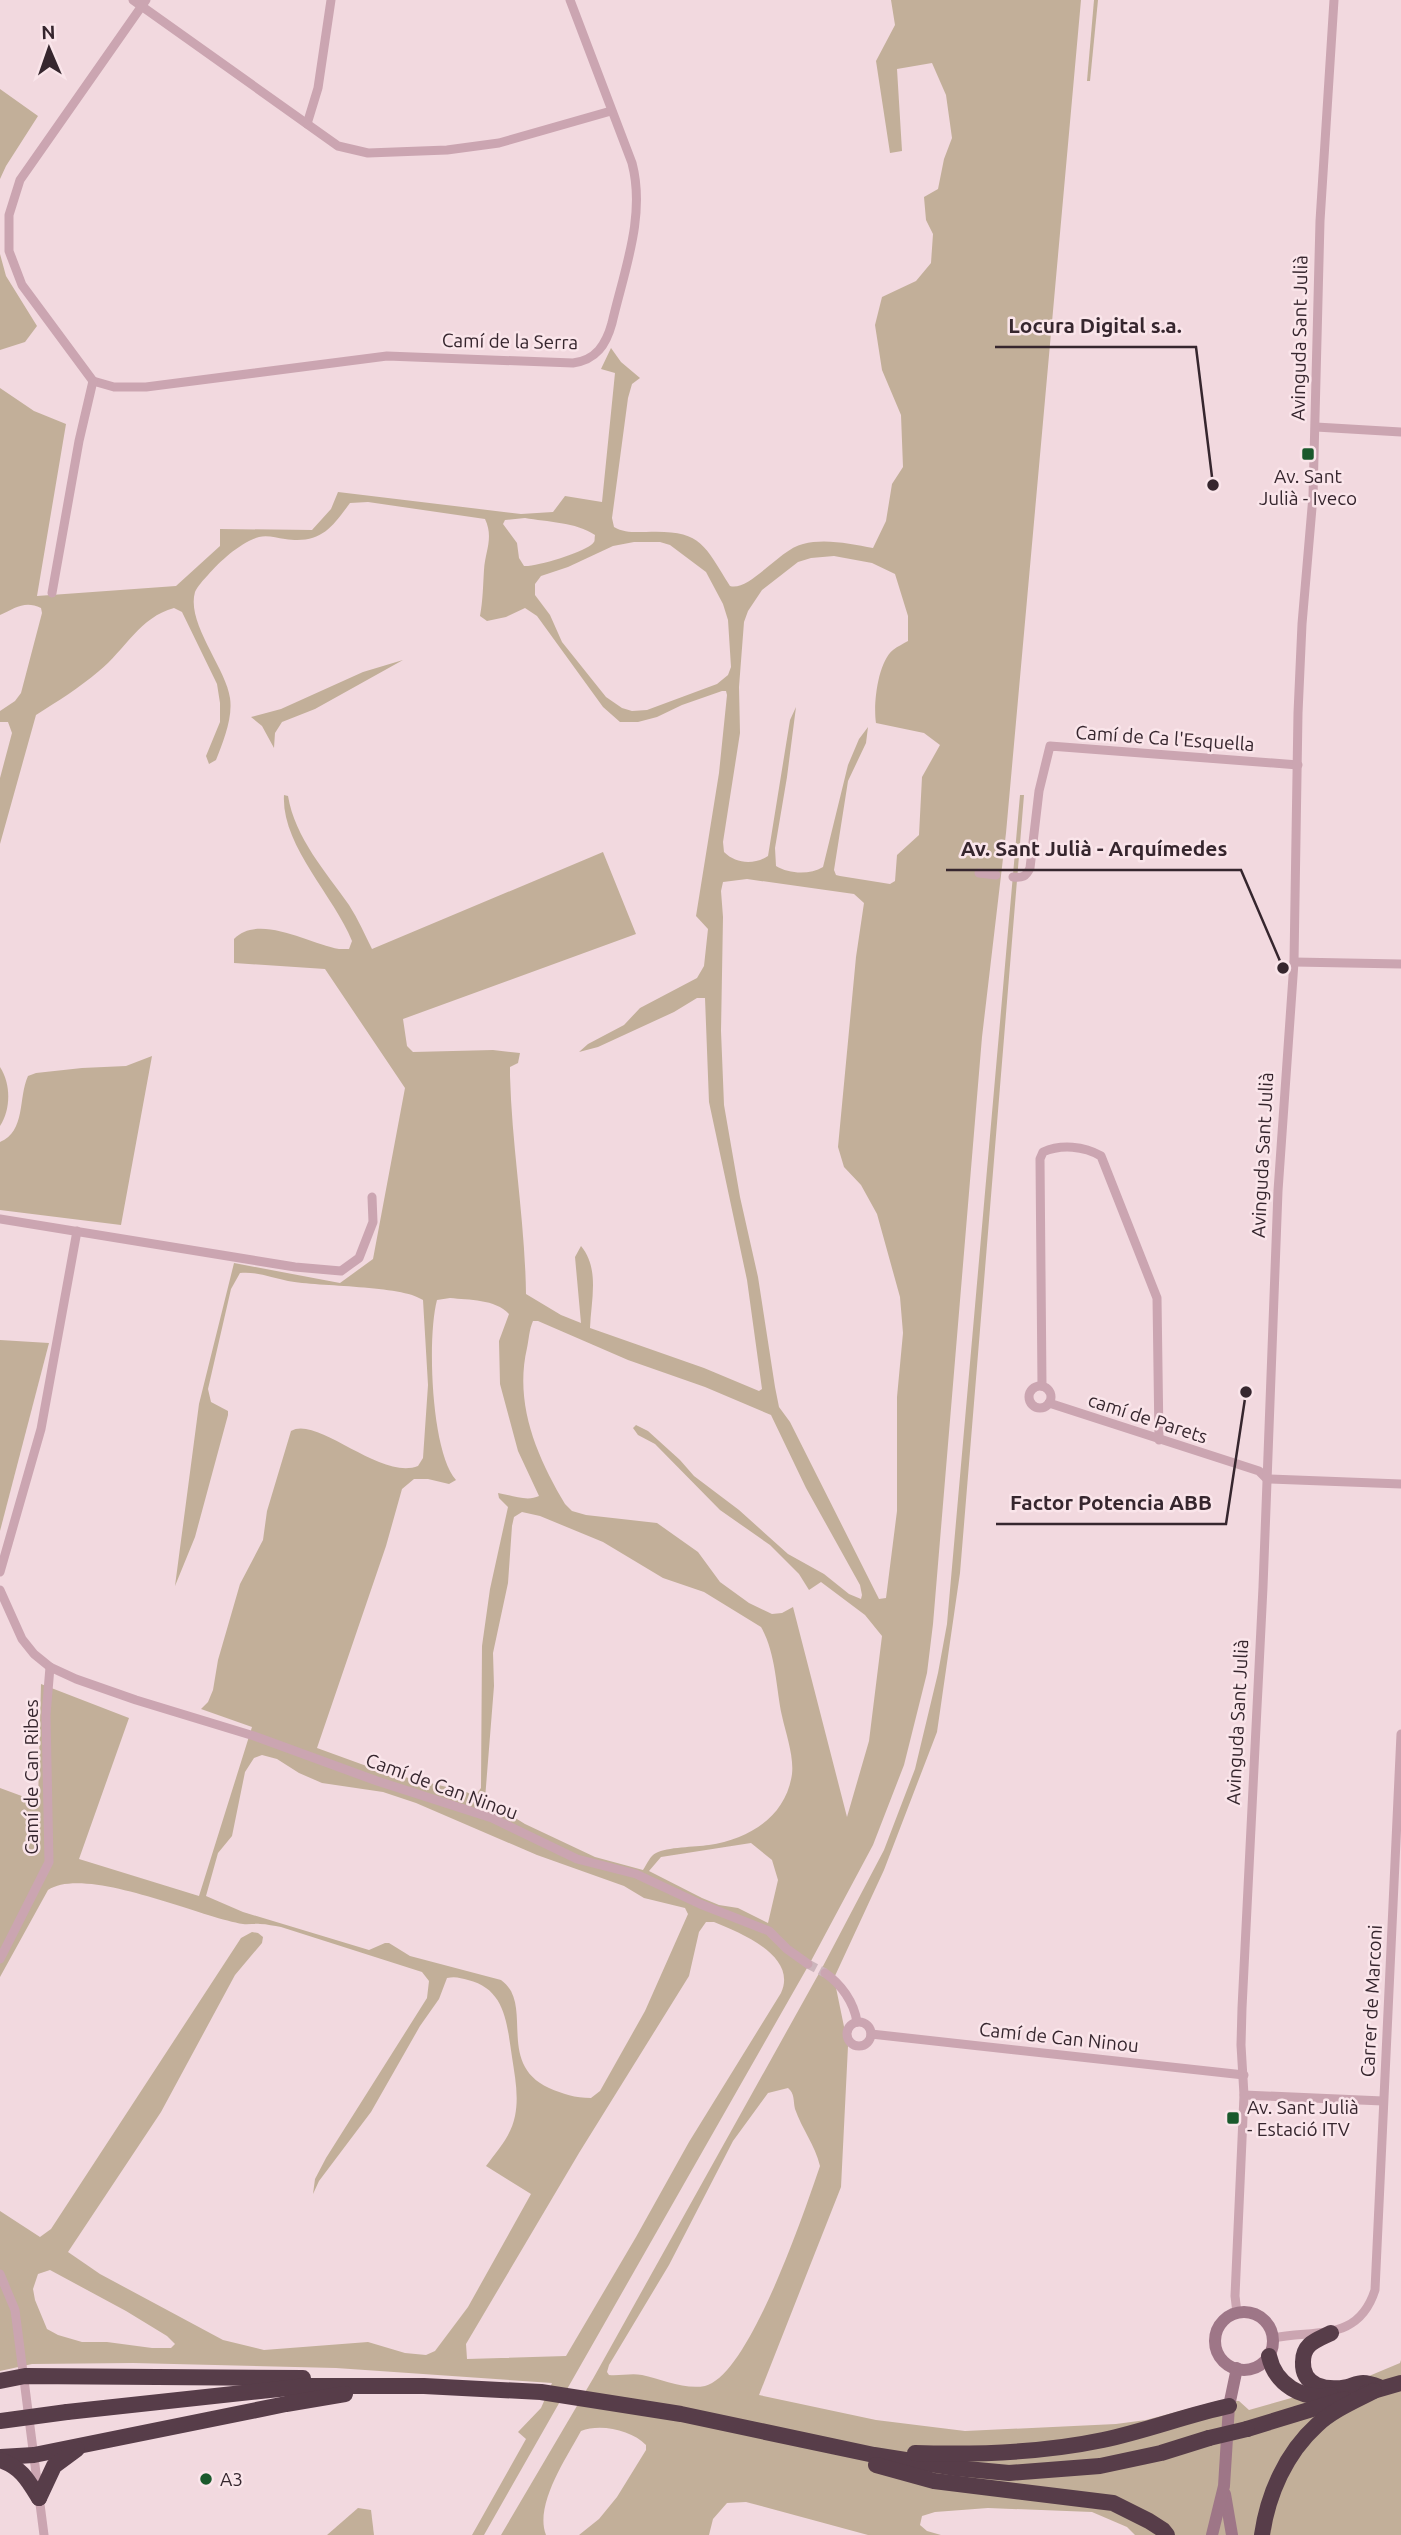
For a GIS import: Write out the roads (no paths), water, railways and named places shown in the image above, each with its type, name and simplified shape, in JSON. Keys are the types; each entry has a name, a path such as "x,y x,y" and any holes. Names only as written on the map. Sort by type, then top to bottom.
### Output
{"highway":[{"path":"1331,2333 1309,2344 1303,2356 1304,2374 1321,2388 1346,2388"},
{"path":"1269,2356 1278,2379 1303,2393 1324,2396 1363,2383 1379,2389"},
{"path":"0,2381 25,2376 343,2378 424,2386 541,2392 681,2414 908,2461 1009,2473 1100,2466 1161,2453 1401,2383"},
{"path":"0,2421 307,2386 424,2386"},
{"path":"0,2458 34,2455 299,2401 424,2386"},
{"path":"1262,2535 1275,2485 1288,2458 1318,2424 1379,2389"},
{"path":"856,2450 879,2449 936,2454 1027,2451 1105,2440 1229,2406"},
{"path":"39,2498 54,2466 68,2454 87,2444"},
{"path":"836,2446 873,2464 934,2481 1113,2503 1149,2521 1167,2535"},
{"path":"0,2458 25,2474 39,2498"},
{"path":"1268,2513 1269,2535"},
{"path":"1149,2521 1159,2535"}],"street":[{"path":"307,124 318,88 331,0"},
{"name":"Camí de la Serra","path":"93,381 114,387 146,387 387,356 584,361 603,348 608,339 637,212 635,176 570,0"},
{"name":"Avinguda Sant Julià","path":"1237,2313 1235,2296 1244,2095 1242,2008 1278,1191 1294,962 1302,624 1316,427 1320,221 1334,0"},
{"path":"52,593 79,441 93,381 22,285 9,251 9,215 20,180 140,2 338,146 351,151 401,153 499,143 611,111"},
{"path":"1316,427 1401,432"},
{"name":"Camí de Ca l'Esquella","path":"1013,877 1028,874 1030,868 1039,791 1050,746 1298,765"},
{"path":"979,873 996,875"},
{"path":"1294,962 1401,964"},
{"path":"1042,1386 1040,1159 1043,1152 1052,1148 1081,1148 1101,1156 1157,1298 1159,1440"},
{"path":"0,1219 295,1266 341,1270 359,1258 373,1222 372,1197"},
{"path":"0,1572 41,1429 77,1231"},
{"path":"1042,1386 1050,1392 1049,1403 1039,1407 1030,1401 1032,1390 1042,1386"},
{"name":"camí de Parets","path":"1049,1403 1259,1471 1267,1479 1401,1484"},
{"path":"0,1590 22,1639 34,1654 50,1667"},
{"name":"Camí de Can Ninou","path":"50,1667 136,1700 254,1736 377,1781 492,1818 577,1859 636,1874 700,1905 769,1931 786,1949 808,1964"},
{"name":"Camí de Can Ribes","path":"0,1959 49,1862 46,1715 50,1667"},
{"name":"Carrer de Marconi","path":"1331,2333 1359,2318 1372,2301 1375,2290 1401,1734"},
{"path":"825,1973 839,1984 857,2022"},
{"path":"857,2022 867,2025 871,2035 865,2044 858,2046 850,2043 847,2032 850,2025 857,2022"},
{"name":"Camí de Can Ninou","path":"871,2035 1244,2075"},
{"path":"1244,2095 1383,2101"},
{"path":"0,2274 15,2310 44,2535"},
{"path":"1237,2313 1251,2313 1258,2315 1268,2325 1273,2338 1269,2356 1264,2361 1252,2368 1237,2368 1230,2365 1219,2353 1216,2337 1223,2322 1237,2313"},
{"path":"1273,2338 1290,2334 1331,2333"},
{"path":"1212,2535 1224,2486 1229,2406 1237,2368"},
{"path":"1224,2486 1231,2535"}],"tunnel":[{"path":"808,1964 825,1973"}],"place":[{"name":"Av. Sant Julià - Iveco","path":"1308,454"},
{"name":"Locura Digital s.a.","path":"1213,485"},
{"name":"Av. Sant Julià - Arquímedes","path":"1283,968"},
{"name":"Factor Potencia ABB","path":"1246,1392"},
{"name":"Av. Sant Julià - Estació ITV","path":"1233,2118"},
{"name":"A3","path":"206,2479"}]}
